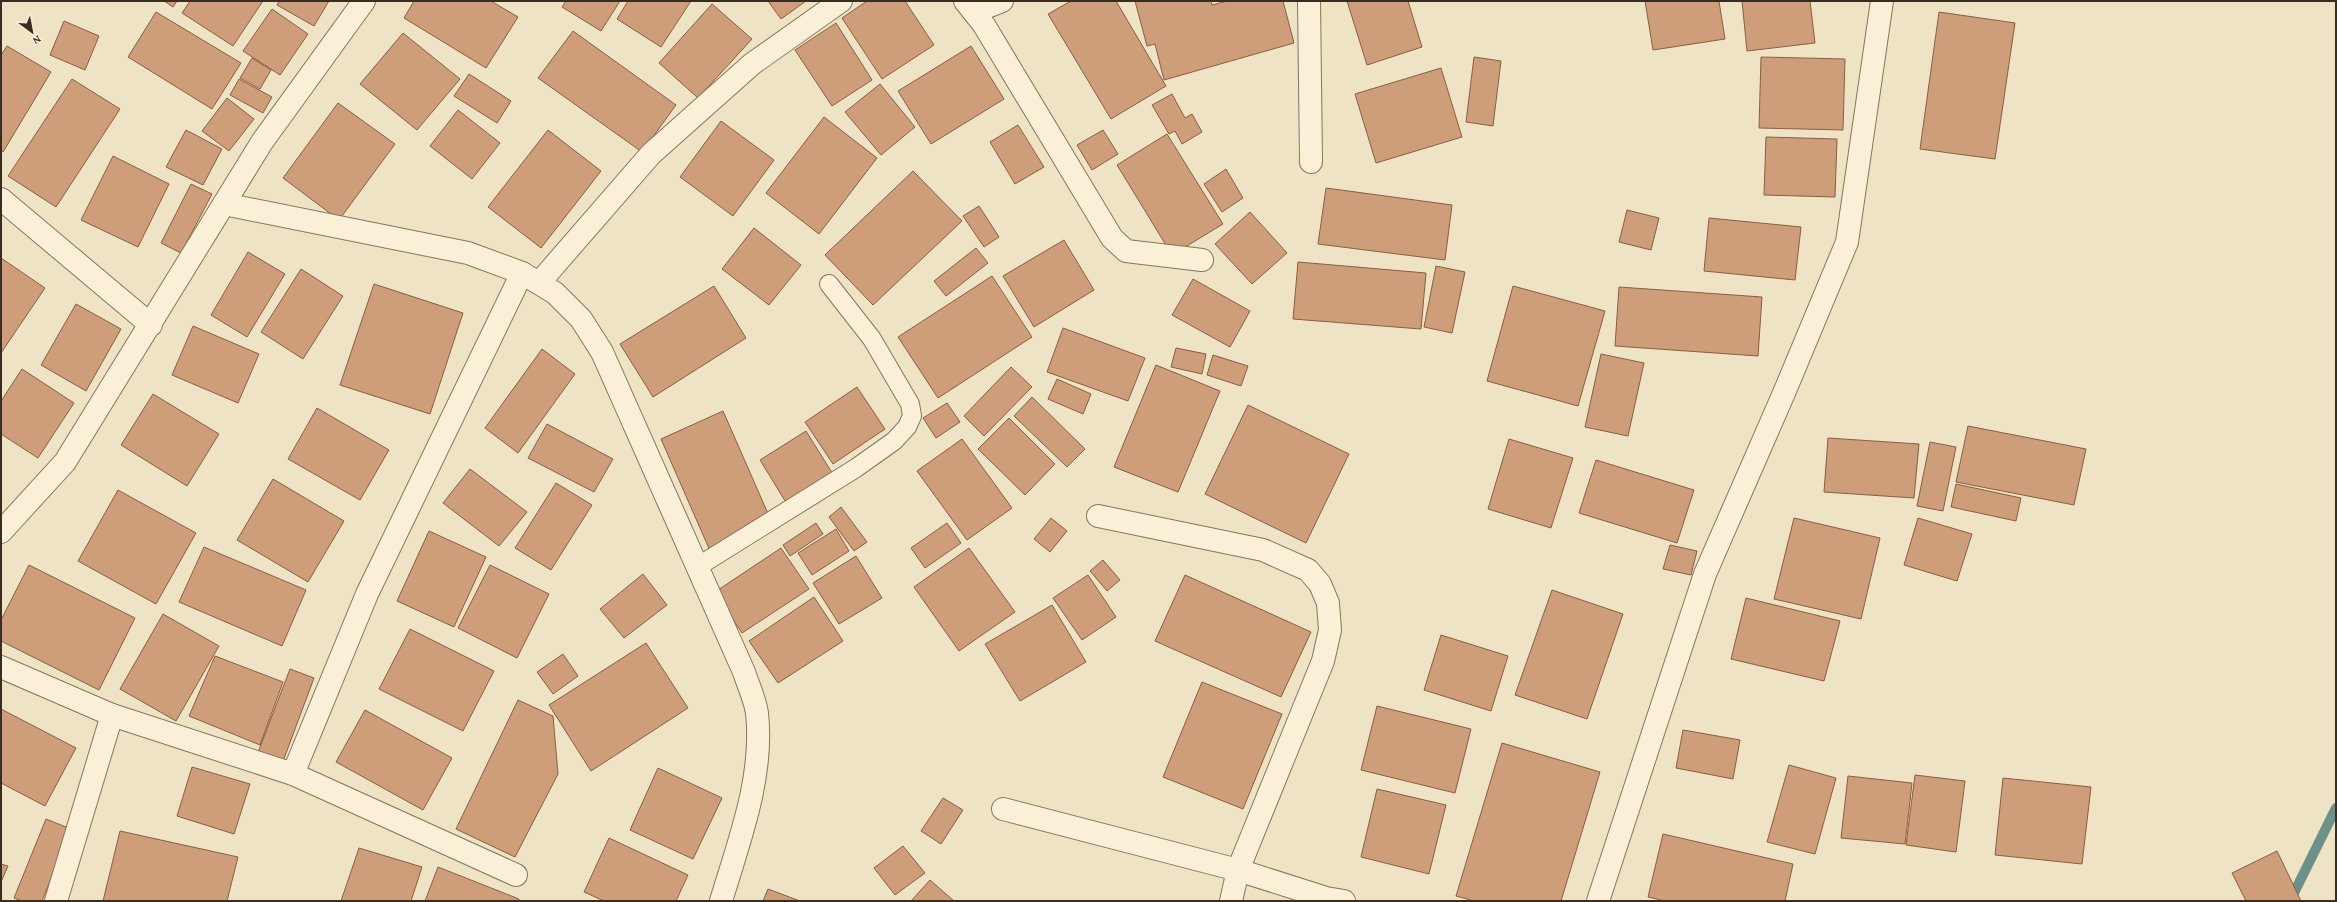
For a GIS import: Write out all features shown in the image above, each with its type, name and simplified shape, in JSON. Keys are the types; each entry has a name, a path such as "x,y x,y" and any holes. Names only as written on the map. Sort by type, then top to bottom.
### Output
{"street":[{"path":"1,532 65,462 262,142 364,1"},
{"path":"293,774 367,594 531,278 651,154 752,64 841,1"},
{"path":"1002,1 970,7 984,25 1112,238 1126,251 1202,260"},
{"path":"1309,1 1311,162"},
{"path":"1598,901 1705,574 1784,393 1847,242 1882,1"},
{"path":"1,198 150,325"},
{"path":"224,204 468,253 531,278 554,293 581,319 602,352 744,672 757,712 757,750 749,808 721,901"},
{"path":"1098,516 1264,550 1308,570 1320,584 1328,604 1330,630 1323,661 1238,870 1231,901"},
{"path":"1,667 112,715 293,774 516,875"},
{"path":"56,901 112,715"},
{"path":"1003,809 1238,870 1326,898 1344,901"}],"lane":[{"path":"697,567 856,468 894,441 907,427 912,416 910,404 872,339 829,284"}],"building":[{"path":"164,1 177,1 173,7"},
{"path":"190,1 263,1 233,46 182,13"},
{"path":"279,1 329,1 314,26 277,5"},
{"path":"414,1 491,1 518,17 486,68 404,18"},
{"path":"566,1 620,1 601,31 562,7"},
{"path":"628,1 691,1 661,47 617,19"},
{"path":"768,1 806,1 781,19"},
{"path":"867,1 905,1 934,45 882,79 842,18"},
{"path":"1071,1 1116,1 1166,86 1111,119 1048,14"},
{"path":"1135,1 1211,1 1212,5 1227,1 1283,1 1294,43 1164,80 1155,44 1147,46"},
{"path":"1347,1 1408,1 1422,47 1367,65"},
{"path":"1645,1 1719,1 1725,39 1653,50"},
{"path":"1742,1 1810,1 1815,43 1747,51"},
{"path":"712,4 752,39 698,98 659,63"},
{"path":"272,9 308,34 280,75 243,51"},
{"path":"156,12 241,63 212,109 128,57"},
{"path":"1939,12 2015,23 1995,159 1920,149"},
{"path":"64,21 99,36 85,70 50,55"},
{"path":"836,23 872,80 832,106 795,50"},
{"path":"573,31 676,105 642,152 538,78"},
{"path":"403,33 460,79 417,130 360,84"},
{"path":"7,46 51,72 3,152 1,151 1,55"},
{"path":"971,46 1004,99 931,144 898,91"},
{"path":"1474,57 1501,61 1493,126 1466,122"},
{"path":"1761,57 1845,59 1843,130 1759,128"},
{"path":"252,58 271,70 260,89 240,78"},
{"path":"1441,68 1462,137 1376,163 1355,94"},
{"path":"469,74 511,101 497,123 454,96"},
{"path":"72,79 120,109 56,207 8,176"},
{"path":"239,79 272,97 263,113 230,95"},
{"path":"880,84 915,127 881,155 845,112"},
{"path":"1172,94 1185,118 1192,114 1202,132 1182,144 1175,131 1169,134 1152,105"},
{"path":"227,98 254,119 229,151 202,131"},
{"path":"338,103 395,144 339,220 283,178"},
{"path":"458,110 500,143 472,179 430,146"},
{"path":"824,117 877,158 819,234 766,193"},
{"path":"721,121 774,160 733,216 680,177"},
{"path":"1018,125 1044,167 1015,184 990,142"},
{"path":"186,130 222,149 203,185 166,167"},
{"path":"548,130 601,171 541,248 488,207"},
{"path":"1103,130 1118,154 1092,170 1077,145"},
{"path":"1167,134 1223,224 1172,255 1117,165"},
{"path":"1766,137 1837,139 1835,197 1764,195"},
{"path":"113,156 169,184 138,247 81,220"},
{"path":"1226,169 1243,198 1222,212 1204,184"},
{"path":"913,171 962,221 873,305 825,255"},
{"path":"191,184 212,194 181,253 161,243"},
{"path":"1326,188 1452,205 1445,260 1318,244"},
{"path":"979,206 999,237 984,247 963,216"},
{"path":"1627,210 1659,218 1651,250 1619,242"},
{"path":"1250,212 1287,253 1252,284 1215,244"},
{"path":"1709,218 1801,227 1795,280 1704,271"},
{"path":"754,228 801,265 769,305 722,269"},
{"path":"1064,240 1094,290 1034,327 1003,276"},
{"path":"976,248 988,263 946,296 934,281"},
{"path":"248,252 285,274 247,337 211,315"},
{"path":"1,258 45,288 1,353"},
{"path":"1298,262 1426,273 1421,329 1293,319"},
{"path":"1436,266 1465,272 1452,333 1424,327"},
{"path":"301,269 343,296 303,359 261,332"},
{"path":"992,276 1032,337 938,398 898,337"},
{"path":"1193,279 1250,311 1230,347 1172,315"},
{"path":"374,284 463,313 430,414 340,385"},
{"path":"714,286 746,338 653,397 620,344"},
{"path":"1513,286 1605,311 1578,406 1487,381"},
{"path":"1619,287 1762,297 1758,356 1615,346"},
{"path":"76,304 121,329 86,391 41,365"},
{"path":"193,326 259,354 238,403 172,375"},
{"path":"1063,328 1145,358 1128,401 1047,372"},
{"path":"1176,348 1206,354 1202,374 1171,367"},
{"path":"542,349 575,374 518,453 485,428"},
{"path":"1601,354 1644,363 1628,436 1585,427"},
{"path":"1213,355 1248,366 1241,386 1207,375"},
{"path":"1156,365 1220,391 1178,492 1114,467"},
{"path":"1011,367 1032,387 984,436 964,416"},
{"path":"22,369 74,403 38,458 1,434 1,401"},
{"path":"1057,379 1091,394 1083,414 1048,399"},
{"path":"857,387 885,429 833,464 805,422"},
{"path":"153,394 219,434 187,486 121,445"},
{"path":"1032,397 1085,449 1067,467 1014,416"},
{"path":"947,403 960,422 936,438 923,418"},
{"path":"1248,405 1349,454 1306,543 1205,494"},
{"path":"317,408 389,450 360,500 288,459"},
{"path":"723,411 773,525 711,553 661,439"},
{"path":"1009,418 1055,464 1025,495 978,449"},
{"path":"547,424 613,459 594,492 528,458"},
{"path":"1968,426 2086,449 2074,505 1956,482"},
{"path":"806,431 834,476 787,504 760,460"},
{"path":"1828,438 1919,444 1914,498 1824,492"},
{"path":"962,439 1012,508 967,540 917,471"},
{"path":"1509,439 1573,458 1551,528 1488,509"},
{"path":"1930,442 1956,447 1943,511 1917,506"},
{"path":"1596,460 1694,490 1677,543 1579,513"},
{"path":"470,469 527,512 499,546 443,503"},
{"path":"273,479 344,521 308,582 237,540"},
{"path":"556,483 592,505 551,570 515,548"},
{"path":"1956,484 2021,498 2016,521 1951,507"},
{"path":"118,490 196,533 156,604 78,561"},
{"path":"841,507 867,542 854,551 829,517"},
{"path":"1051,518 1067,531 1050,552 1034,539"},
{"path":"1794,518 1880,538 1861,619 1774,599"},
{"path":"1918,518 1972,534 1957,581 1904,565"},
{"path":"816,523 823,534 790,556 783,545"},
{"path":"947,523 961,543 925,568 911,548"},
{"path":"836,529 849,551 812,575 798,553"},
{"path":"429,531 486,557 454,627 397,601"},
{"path":"1670,545 1697,551 1691,575 1663,569"},
{"path":"204,547 306,590 282,646 179,602"},
{"path":"781,548 809,589 742,633 715,592"},
{"path":"969,548 1015,612 959,651 914,587"},
{"path":"856,556 882,598 839,624 813,583"},
{"path":"1103,560 1120,580 1107,591 1090,571"},
{"path":"29,565 135,618 99,690 1,641 1,620"},
{"path":"490,565 549,594 517,658 458,628"},
{"path":"643,574 667,605 624,638 600,609"},
{"path":"1088,575 1116,617 1082,640 1053,598"},
{"path":"1185,575 1311,632 1281,697 1155,641"},
{"path":"1552,590 1623,614 1587,719 1515,695"},
{"path":"814,597 843,641 778,683 749,641"},
{"path":"1746,598 1840,621 1824,681 1731,659"},
{"path":"1052,605 1086,662 1020,701 985,644"},
{"path":"163,614 219,646 176,721 120,689"},
{"path":"410,629 494,671 463,731 379,689"},
{"path":"1441,635 1508,656 1491,711 1424,690"},
{"path":"646,643 688,708 591,771 549,705"},
{"path":"563,654 578,676 553,694 537,672"},
{"path":"215,656 283,682 260,745 189,716"},
{"path":"290,669 314,678 282,764 257,755"},
{"path":"1202,682 1282,714 1243,809 1163,777"},
{"path":"518,700 553,716 558,774 515,857 456,829"},
{"path":"1377,706 1471,729 1455,793 1361,770"},
{"path":"1,709 76,748 45,806 1,783"},
{"path":"365,710 452,758 423,810 336,762"},
{"path":"1683,730 1740,740 1733,779 1676,768"},
{"path":"1502,743 1600,772 1561,901 1474,901 1456,896"},
{"path":"1789,765 1836,778 1815,854 1767,842"},
{"path":"192,767 250,784 234,834 177,816"},
{"path":"658,768 722,798 693,859 630,830"},
{"path":"1915,775 1965,781 1956,852 1906,845"},
{"path":"1848,776 1912,783 1905,844 1841,838"},
{"path":"2003,778 2091,787 2082,864 1995,855"},
{"path":"1377,789 1446,805 1429,874 1361,857"},
{"path":"943,798 963,810 941,844 921,831"},
{"path":"46,819 71,829 42,901 22,901 14,898"},
{"path":"120,831 238,857 227,901 103,901"},
{"path":"1663,834 1793,864 1785,901 1665,901 1648,897"},
{"path":"609,838 688,875 676,901 604,901 584,892"},
{"path":"903,846 925,873 895,895 874,868"},
{"path":"359,848 422,867 411,901 341,901"},
{"path":"2277,851 2301,901 2246,901 2232,873"},
{"path":"1,864 8,866 1,882"},
{"path":"438,867 519,899 519,901 425,901"},
{"path":"930,880 954,901 911,901"},
{"path":"768,889 800,901 763,901"}],"waterway":[{"path":"2290,901 2336,808"}]}
